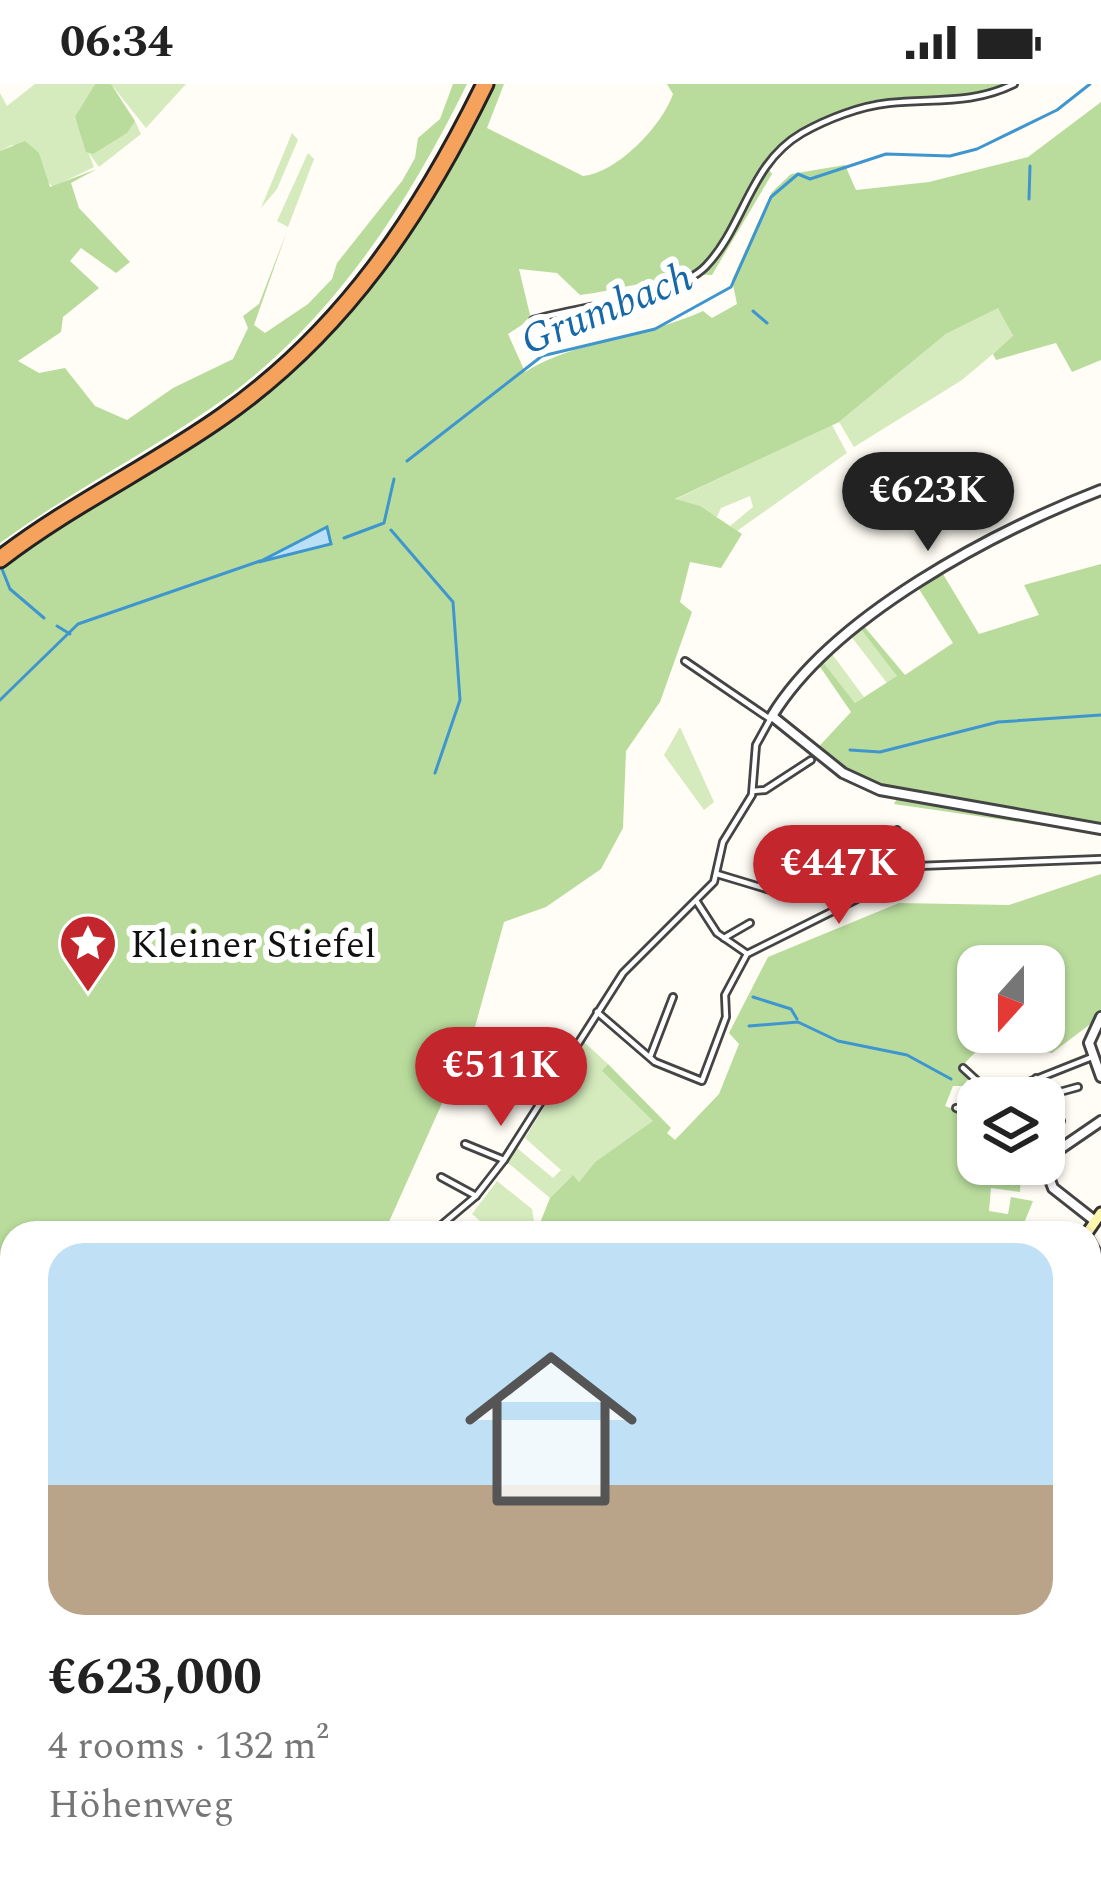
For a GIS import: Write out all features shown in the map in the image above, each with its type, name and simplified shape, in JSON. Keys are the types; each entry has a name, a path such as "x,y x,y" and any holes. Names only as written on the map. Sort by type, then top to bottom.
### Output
{"highway":[{"path":"0,547 214,413 304,339 399,223 474,84"},
{"path":"0,559 219,419 310,345 407,227 485,84"}],"street":[{"path":"532,320 580,305 650,293 695,275 717,252 758,175 794,138 820,124 877,105 954,103 1014,84"},
{"path":"446,1221 476,1196 504,1160 597,1012 647,946 697,902 717,874 723,842 753,791 756,746 796,680 846,635 974,552 1101,490"},
{"path":"685,661 772,719 811,754 880,790 1101,829"},
{"path":"753,791 765,790 811,754"},
{"path":"891,867 897,830"},
{"path":"717,874 787,896 891,867 1101,859"},
{"path":"597,1012 650,1057 702,1082 726,1017 725,995 747,954 869,893 868,872"},
{"path":"697,902 724,938 747,954"},
{"path":"724,938 750,923"},
{"path":"650,1057 673,997"},
{"path":"1101,1016 1089,1037 1101,1077"},
{"path":"1039,1077 1092,1057"},
{"path":"963,1068 975,1077"},
{"path":"1065,1091 1078,1087"},
{"path":"1065,1147 1101,1121"},
{"path":"465,1144 504,1160"},
{"path":"440,1177 476,1196"},
{"path":"1052,1185 1098,1217"}],"green space":[{"path":"35,84 95,84 75,118 94,167 53,187 41,175 39,154 12,145 0,151 0,93 7,106"},
{"path":"95,84 111,84 135,121 127,133 93,154 86,152 75,117"},
{"path":"111,84 186,84 146,128"},
{"path":"453,84 467,84 421,171 367,253 304,328 231,394 0,543 0,151 25,141 39,153 50,187 97,169 71,183 79,208 130,262 116,273 81,248 70,261 99,288 63,317 61,332 18,361 39,373 65,368 95,406 127,420 173,388 233,359 248,328 243,316 259,304 287,231 254,325 265,333 308,304 332,279 337,263 402,181 415,158 418,138 440,119"},
{"path":"492,84 504,84 487,128 583,176 624,157 649,133 673,94 667,84 1005,84 960,96 866,102 804,132 764,163 772,174 712,275 580,295 557,273 519,269 531,319 508,334 525,372 565,353 703,311 712,318 737,304 732,280 772,192 791,174 845,165 856,190 929,182 1028,157 1101,102 1101,360 1072,372 1056,343 996,360 993,354 1013,336 998,308 946,334 839,422 675,499 700,506 742,534 721,568 690,562 680,602 692,612 660,702 626,751 623,828 601,869 546,907 504,922 473,1034 389,1221 0,1221 0,569 311,351 392,260 456,158"},
{"path":"135,121 141,134 99,167 89,153"},
{"path":"292,133 298,140 277,189 261,208"},
{"path":"308,153 314,159 288,227 277,221"},
{"path":"999,307 1013,337 962,380 854,447 839,422 946,334"},
{"path":"832,425 847,453 737,531 730,526 753,507 750,496 721,508 717,517 674,500"},
{"path":"1101,564 1101,834 894,804 897,798 856,784 811,755 851,712 816,661 820,658 855,703 897,676 860,628 863,625 905,675 953,643 919,589 943,574 979,634 1039,615 1024,585"},
{"path":"860,628 898,676 887,683 850,635"},
{"path":"829,650 864,697 855,703 820,658"},
{"path":"680,727 714,802 704,810 664,755"},
{"path":"1101,874 1101,1016 1065,1043 1065,945 957,945 957,1053 974,1053 961,1067 968,1077 957,1077 945,1106 957,1110 957,1185 1020,1185 1020,1192 991,1188 989,1211 1008,1214 1011,1197 1033,1201 1025,1221 541,1221 550,1198 573,1175 579,1182 595,1162 653,1121 602,1071 608,1064 671,1128 667,1133 675,1140 719,1094 739,1044 729,1033 768,957 899,903 1009,905"},
{"path":"584,1042 608,1064 603,1072 654,1121 595,1162 579,1182 572,1176 550,1198 507,1162 517,1148 553,1178 561,1170 525,1138"},
{"path":"497,1181 532,1209 534,1221 480,1221 472,1214"}],"water":[{"path":"327,527 331,544 259,562"}],"waterway":[{"name":"Grumbach","path":"407,461 542,356 655,329 731,287 771,197 798,174 810,179 886,154 950,156 977,149 1057,110 1090,84"},
{"path":"1029,199 1030,166"},
{"path":"753,311 767,323"},
{"name":"Grumbach","path":"344,538 384,523 394,479"},
{"path":"391,530 453,602 460,700 435,773"},
{"name":"Grumbach","path":"0,700 78,624 260,561"},
{"path":"2,569 10,589 44,618"},
{"path":"57,626 70,634"},
{"path":"850,750 880,752 998,722 1101,715"},
{"path":"753,997 791,1009 797,1019"},
{"path":"749,1026 798,1022 838,1041 907,1055 951,1079"}],"place":[{"name":"Kleiner Stiefel","path":"88,994"}]}
